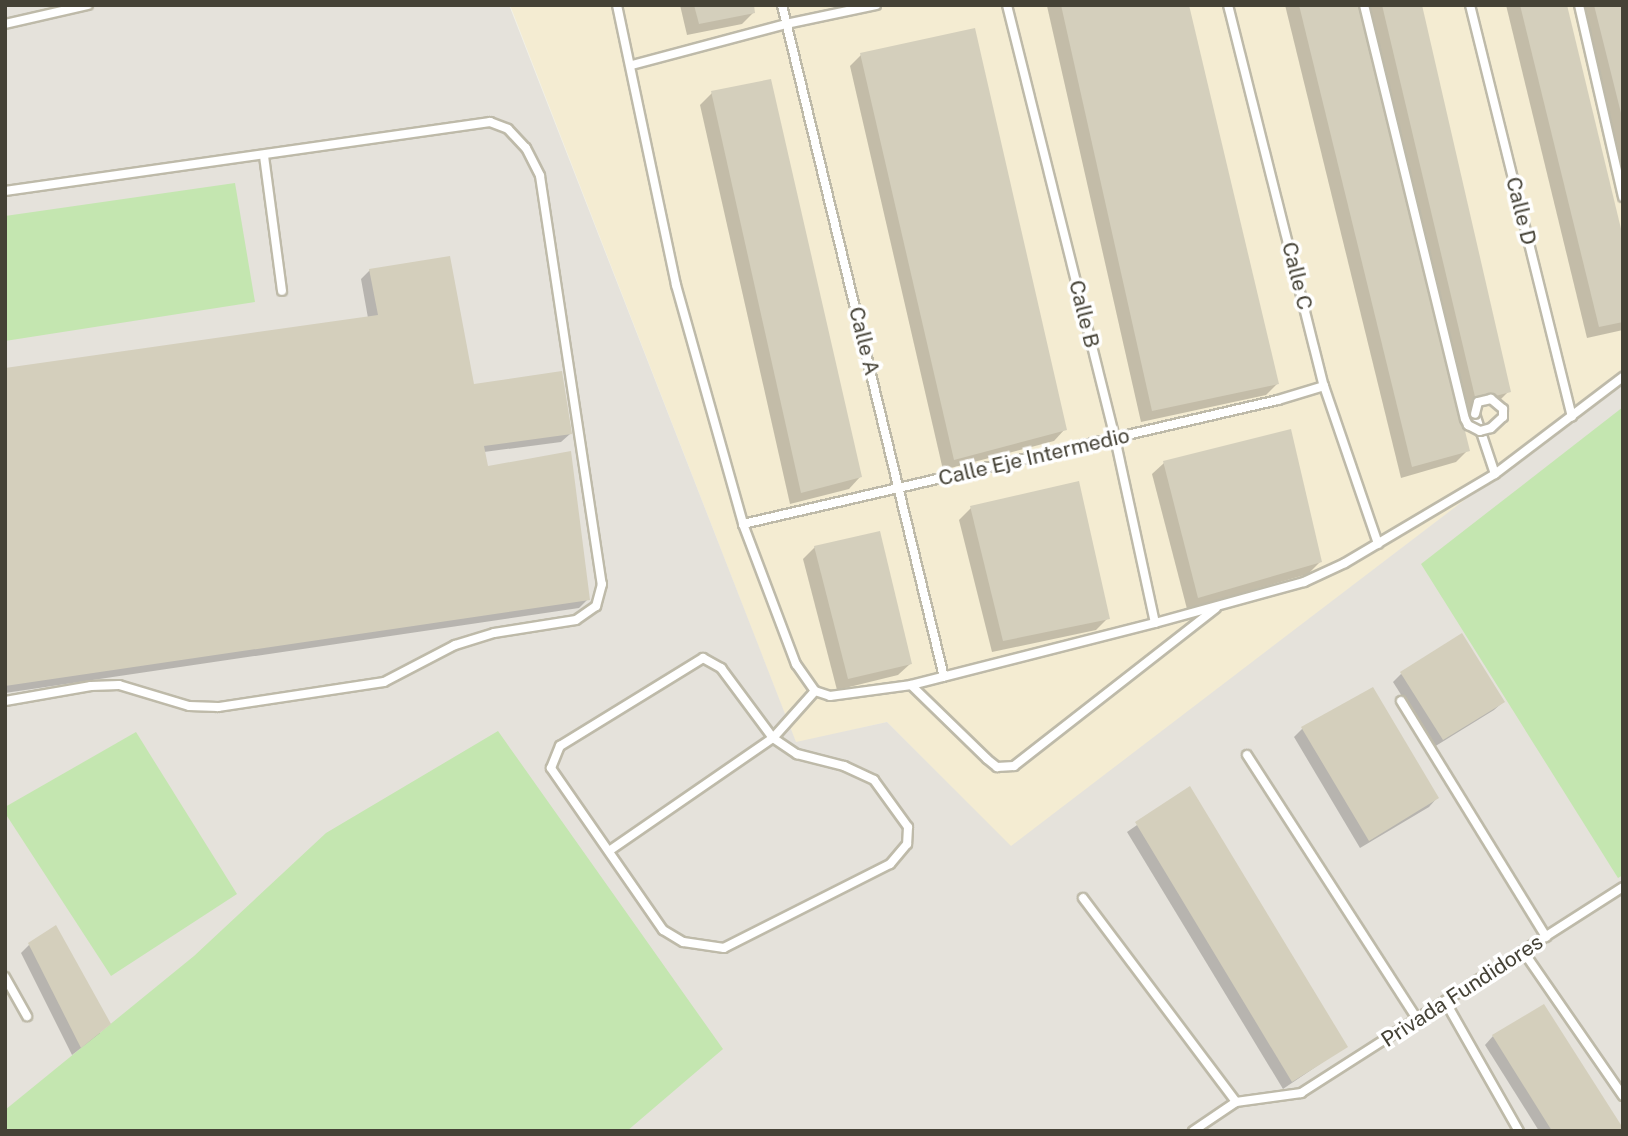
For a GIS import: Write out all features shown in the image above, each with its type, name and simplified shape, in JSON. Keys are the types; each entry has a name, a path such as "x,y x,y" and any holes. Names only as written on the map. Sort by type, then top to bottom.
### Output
{"lane":[{"path":"5,24 88,5"},
{"path":"617,5 632,65 676,285 743,524 796,664 814,691 830,696 911,685 1304,582 1345,564 1495,474 1623,377"},
{"name":"Calle A","path":"782,5 944,677"},
{"path":"632,65 786,24 876,5"},
{"name":"Calle B","path":"1007,5 1115,438 1155,623"},
{"name":"Calle C","path":"1228,5 1324,386 1378,544"},
{"path":"1364,5 1465,419 1468,425 1480,431 1491,428 1503,417 1503,409 1491,399 1478,402 1475,414 1495,474"},
{"name":"Calle D","path":"1470,5 1572,417"},
{"path":"1579,5 1623,197"},
{"path":"5,191 490,122 508,129 526,148 540,176 602,584 596,606 576,620 494,633 455,645 384,682 218,706 190,706 119,685 91,686 5,701"},
{"path":"264,156 282,291"},
{"name":"Calle Eje Intermedio","path":"743,524 1115,438 1324,386"},
{"path":"911,685 997,767 1014,766 1220,605"},
{"path":"703,658 721,668 773,738 797,754 844,766 874,780 908,827 907,844 890,864 724,948 683,942 663,930 551,768 560,746 703,658"},
{"path":"609,851 773,738 814,691"},
{"path":"1401,701 1546,937"},
{"path":"1247,755 1418,1019"},
{"name":"Privada Fundidores","path":"1236,1102 1301,1093 1623,887"},
{"path":"1083,898 1236,1102 1193,1131"},
{"path":"1522,951 1623,1096"},
{"path":"5,977 27,1016"},
{"path":"1445,1001 1519,1131"}],"shaded area":[{"path":"5,5 509,5 796,742 887,722 1011,846 1623,379 1623,1131 5,1131"},
{"path":"510,5 1623,5 1623,379 1011,847 887,722 796,743"}],"green space":[{"path":"235,183 255,302 5,341 5,216"},
{"path":"1623,407 1623,875 1618,878 1421,564"},
{"path":"498,731 723,1049 627,1131 5,1131 5,1110 194,956 326,833"},
{"path":"136,732 237,894 111,976 5,813 5,807"}],"building":[{"path":"694,5 754,5 755,13 699,24"},
{"path":"1061,5 1189,5 1279,384 1152,411"},
{"path":"1299,5 1358,5 1470,451 1412,467"},
{"path":"1382,5 1422,5 1511,392 1476,401"},
{"path":"1520,5 1567,5 1623,237 1623,322 1599,327"},
{"path":"1594,5 1623,5 1623,117 1622,117"},
{"path":"975,28 1067,430 954,460 860,53"},
{"path":"771,79 862,477 801,493 711,91"},
{"path":"450,256 474,384 562,371 572,434 484,446 488,466 571,451 590,600 5,686 5,368 378,315 369,269"},
{"path":"1291,429 1322,562 1198,598 1163,461"},
{"path":"1079,481 1110,619 1003,641 970,506"},
{"path":"880,531 912,664 848,679 814,546"},
{"path":"1462,633 1505,702 1443,740 1400,672"},
{"path":"1373,687 1439,798 1369,841 1301,727"},
{"path":"1190,786 1348,1047 1292,1082 1135,822"},
{"path":"56,925 111,1024 81,1048 28,943"},
{"path":"1544,1004 1623,1131 1552,1131 1492,1035"}]}
